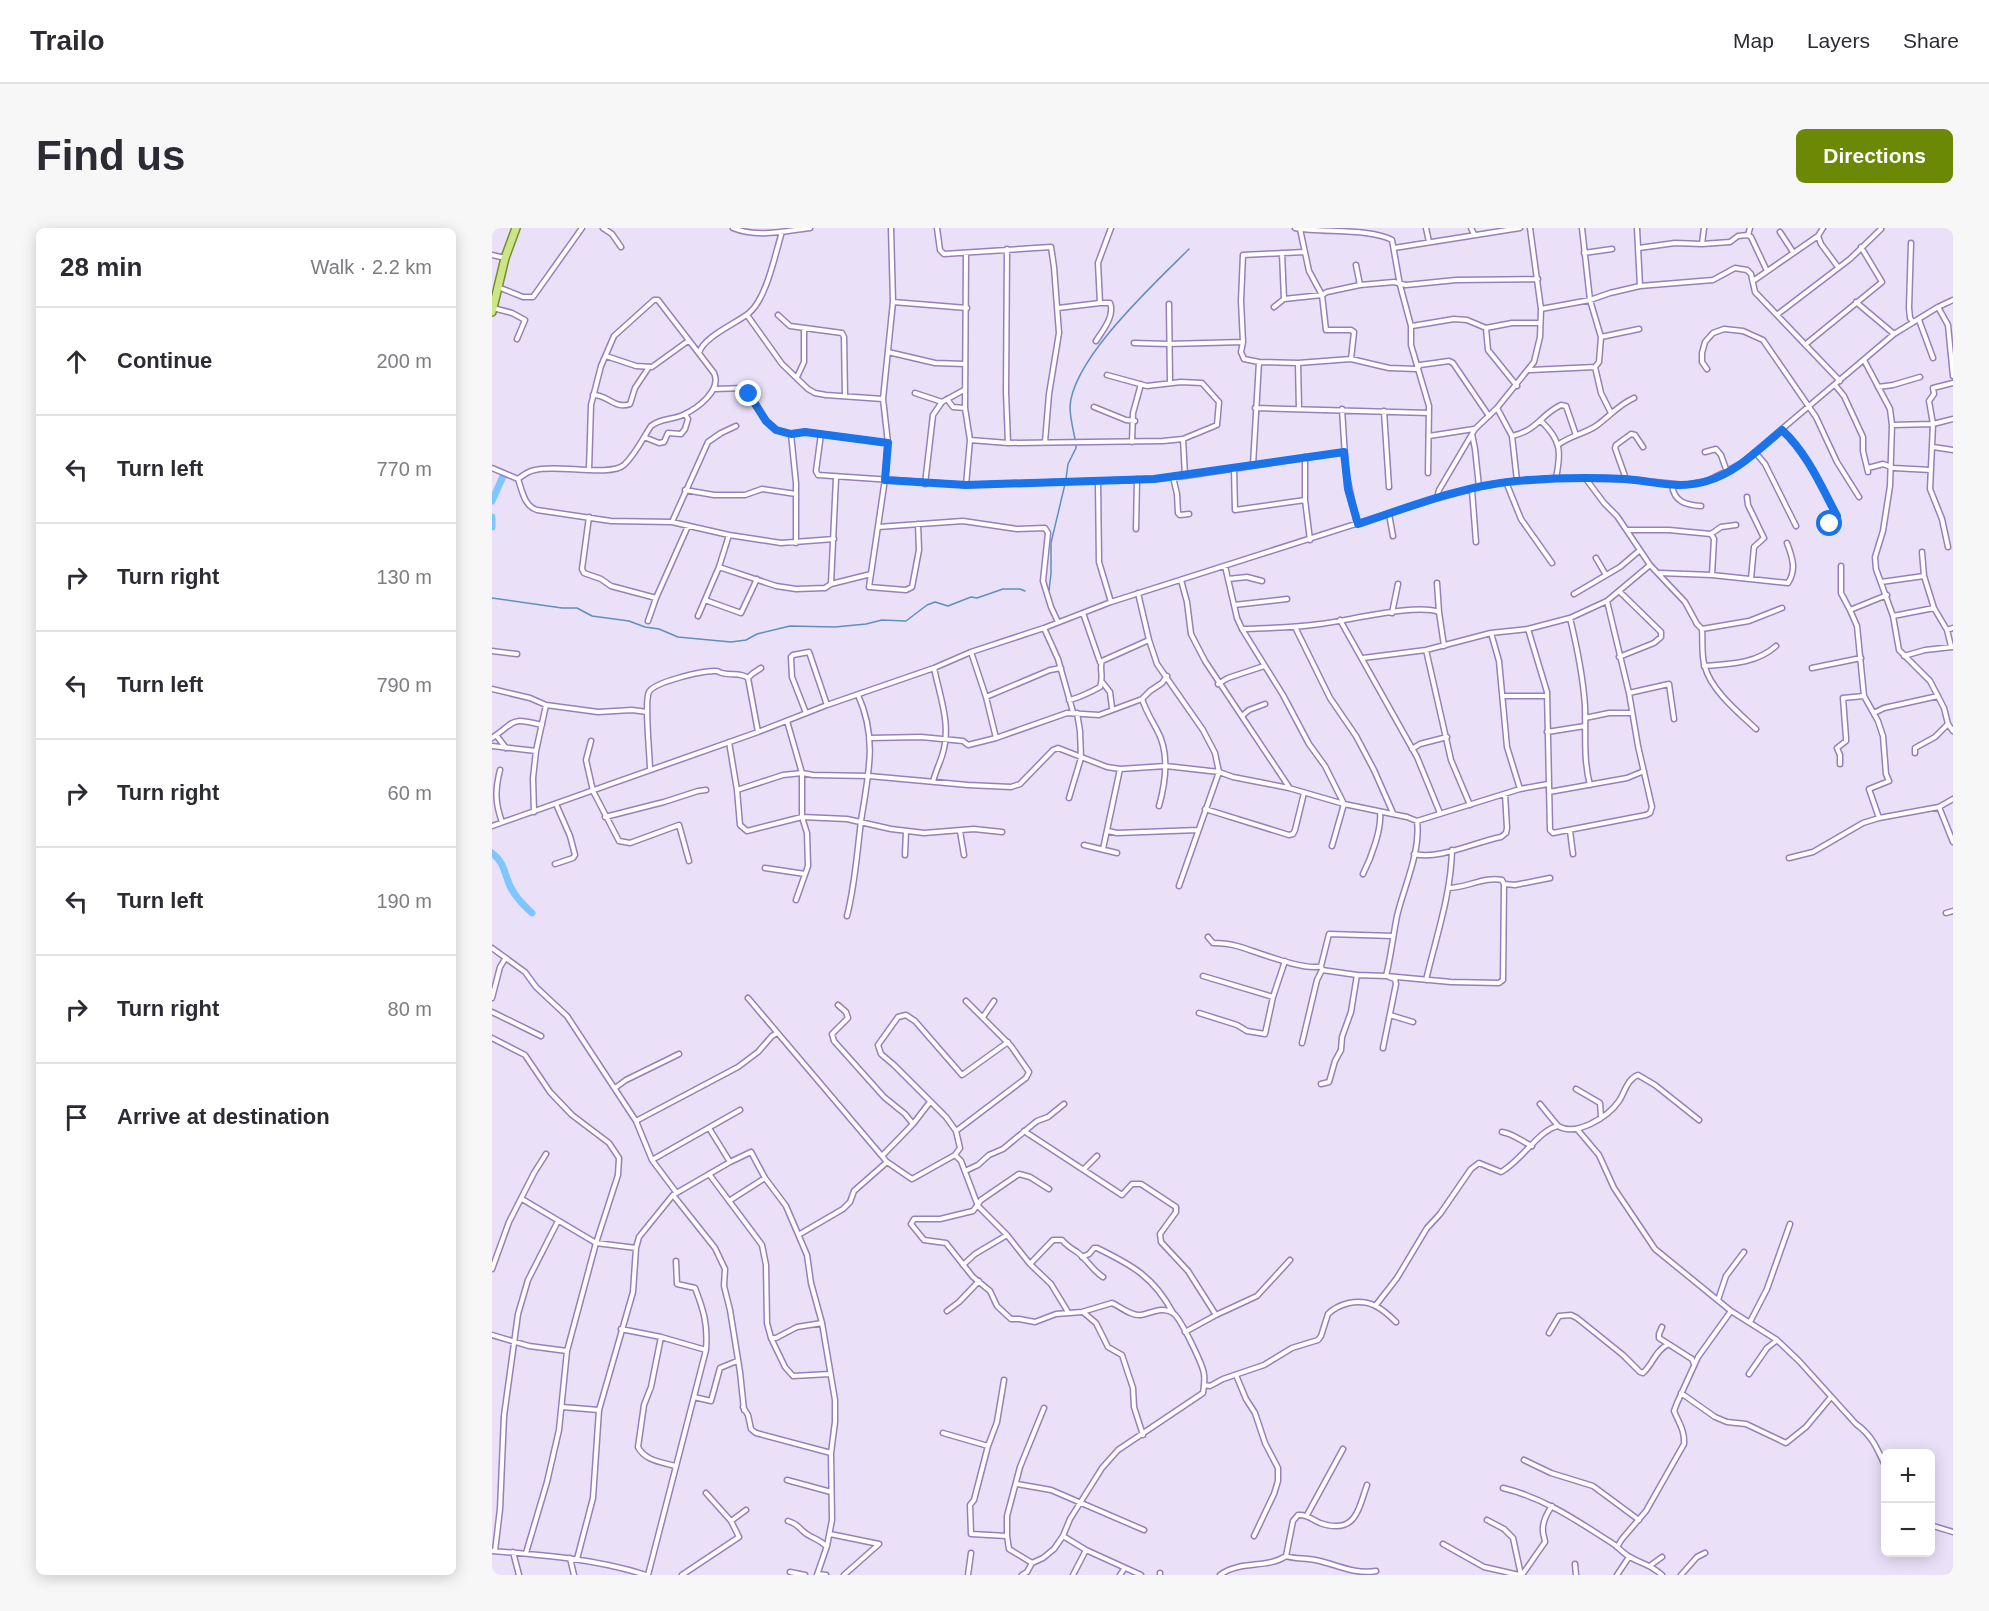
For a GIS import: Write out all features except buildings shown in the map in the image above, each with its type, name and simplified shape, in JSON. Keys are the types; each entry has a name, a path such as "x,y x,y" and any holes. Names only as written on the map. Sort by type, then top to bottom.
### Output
{"main road":[{"path":"492,310 505,258 516,228"}],"street":[{"path":"498,286 523,297 533,297 582,228"},
{"path":"603,228 612,234 621,247"},
{"path":"733,228 753,233 810,228"},
{"path":"891,228 893,303 883,399 888,443 885,480 868,586 906,590 912,587 919,550 918,524"},
{"path":"937,228 944,254 1051,247 1059,333 1049,394 1045,442"},
{"path":"1100,303 1098,263 1110,228"},
{"path":"1295,228 1370,230 1392,240 1400,285 1411,326 1411,345 1429,406 1428,473"},
{"path":"1426,228 1429,242"},
{"path":"1471,228 1474,234"},
{"path":"1394,248 1520,228"},
{"path":"1437,498 1439,490 1475,429 1517,386 1529,370 1538,350 1541,309 1530,228"},
{"path":"1529,370 1595,367 1599,362 1601,337 1590,300 1582,228"},
{"path":"1637,228 1640,286"},
{"path":"1702,244 1704,228"},
{"path":"1748,235 1750,228"},
{"path":"1753,280 1818,236 1823,228"},
{"path":"1300,229 1309,271 1322,295 1326,330 1354,332 1351,359"},
{"path":"1778,314 1838,267 1881,229"},
{"path":"699,353 699,349 704,344 747,315 758,303 782,232"},
{"path":"1780,232 1793,252"},
{"path":"1639,248 1676,243 1730,242 1738,236 1748,235"},
{"path":"1748,235 1767,271"},
{"path":"1818,236 1821,244 1838,267"},
{"path":"1911,243 1909,308 1913,322"},
{"path":"1806,344 1882,281 1861,248"},
{"path":"1007,249 1008,443"},
{"path":"1584,254 1612,249"},
{"path":"1304,252 1243,255 1241,301 1242,357 1244,359 1259,362 1298,363 1351,359 1389,368 1417,369 1420,365 1445,360 1453,363 1489,416"},
{"path":"966,253 965,408 970,440 966,485"},
{"path":"1282,253 1284,299"},
{"path":"492,255 505,258"},
{"path":"1356,265 1360,285"},
{"path":"1541,309 1590,300 1640,286 1713,280 1735,268 1747,270 1753,280 1755,292 1840,381"},
{"path":"1274,307 1284,299 1322,295 1360,285 1394,282 1400,285 1456,280 1538,279"},
{"path":"518,479 536,469 589,470 610,470 623,466 657,421 685,414 714,389 717,380 714,373 660,302 654,300 614,336 601,366 591,405 589,470"},
{"path":"492,826 787,722 827,705 1111,602 1437,498 1506,482 1556,478 1626,479 1672,485 1707,481 1727,472 1755,452 1894,334 1953,300"},
{"path":"893,303 967,308"},
{"path":"1058,308 1110,303 1112,310 1106,326 1096,341"},
{"path":"1856,303 1894,334"},
{"path":"1169,304 1170,383"},
{"path":"1938,307 1948,325 1953,383 1933,388 1934,394 1929,401 1933,424 1930,489 1942,519 1948,547"},
{"path":"492,310 512,313 525,320 517,339"},
{"path":"747,315 782,364 815,393 860,399 883,399"},
{"path":"778,315 790,326 842,333 844,337 845,396"},
{"path":"1411,326 1454,319 1467,320 1485,328 1512,323 1540,323"},
{"path":"1919,320 1933,358"},
{"path":"796,377 804,362 804,328"},
{"path":"1485,328 1488,350 1517,386"},
{"path":"1601,337 1639,329"},
{"path":"1707,369 1702,362 1702,353 1705,342 1713,333 1730,329 1755,335 1763,340 1820,424 1837,462 1859,497"},
{"path":"606,356 636,366 652,367 688,341"},
{"path":"1134,343 1243,342"},
{"path":"888,352 935,363 965,364"},
{"path":"1864,360 1890,409 1892,424 1890,486 1883,531 1875,557 1876,569 1893,616 1899,650 1930,681 1953,731"},
{"path":"1253,465 1259,362"},
{"path":"1298,363 1299,409"},
{"path":"593,395 598,394 618,405 630,404 635,388 649,367"},
{"path":"1595,367 1601,393 1611,413"},
{"path":"970,440 1008,443 1132,442 1183,439 1217,425 1219,402 1202,383 1147,386 1107,375"},
{"path":"1878,387 1920,377"},
{"path":"1132,442 1134,413 1141,384"},
{"path":"1835,385 1844,396 1863,437 1863,451 1868,470 1883,464 1931,470"},
{"path":"714,389 744,388 766,421 776,430 791,434 805,432 888,443"},
{"path":"925,484 933,415 945,400 965,390"},
{"path":"915,393 945,400 953,407 965,408"},
{"path":"1558,445 1594,427 1621,404 1634,398"},
{"path":"1512,436 1532,429 1541,421 1545,413 1563,405 1566,406 1576,435"},
{"path":"1094,407 1126,420 1135,421"},
{"path":"1256,408 1429,413"},
{"path":"1497,408 1512,436 1518,481"},
{"path":"1342,409 1348,489 1358,524"},
{"path":"1384,411 1389,487"},
{"path":"644,437 660,444 664,442 668,433 681,434 686,429 688,419 685,414"},
{"path":"1892,424 1933,424 1953,419"},
{"path":"1541,421 1548,427 1560,449 1556,478"},
{"path":"672,522 708,442 736,426"},
{"path":"1429,436 1475,429"},
{"path":"1782,430 1805,457 1837,516 1836,520 1826,526"},
{"path":"791,434 796,494 796,543"},
{"path":"821,434 816,474 836,478 925,484 966,485 1173,477 1344,452"},
{"path":"1472,434 1479,487"},
{"path":"1626,479 1615,448 1616,445 1631,434 1635,435 1643,447"},
{"path":"1183,439 1185,476"},
{"path":"1933,447 1953,450"},
{"path":"1705,452 1716,449 1721,455 1727,472"},
{"path":"1755,452 1765,464 1796,526"},
{"path":"1305,457 1305,500 1310,540"},
{"path":"492,468 518,479 531,508 611,520 672,522 767,542 796,543 834,539"},
{"path":"1234,468 1235,510 1305,500"},
{"path":"1173,477 1178,494 1178,513 1180,515 1190,514"},
{"path":"831,584 836,478"},
{"path":"1136,529 1137,479"},
{"path":"1586,479 1650,565 1685,602 1702,629 1704,666 1708,674 1728,703 1756,729"},
{"path":"1098,481 1099,562 1111,602"},
{"path":"1506,482 1521,519 1552,563"},
{"path":"1672,485 1675,496 1680,502 1701,506"},
{"path":"685,490 714,495 745,495 762,489 796,494"},
{"path":"1472,489 1476,542"},
{"path":"1748,497 1748,505 1764,538 1754,547 1751,579"},
{"path":"1389,514 1393,536"},
{"path":"589,517 582,569 584,573 601,579 611,586 656,598"},
{"path":"878,527 972,521 1017,529 1047,530 1042,581 1058,622"},
{"path":"1626,530 1670,530 1711,534 1721,527 1736,525"},
{"path":"648,621 688,526"},
{"path":"1711,534 1714,539 1712,575"},
{"path":"699,616 729,535"},
{"path":"1660,573 1712,575 1783,583 1790,580 1793,559 1787,543"},
{"path":"1574,594 1620,567 1640,550"},
{"path":"1903,656 1952,646 1947,630 1934,608 1924,576 1922,552"},
{"path":"1596,558 1606,575"},
{"path":"1363,658 1426,650 1491,633 1528,628 1570,618 1607,601 1650,565"},
{"path":"1226,566 1237,618 1242,629 1283,695 1309,744 1325,766 1344,804 1332,846"},
{"path":"1841,566 1841,593 1857,626 1864,696 1874,713 1885,745 1885,762 1889,781 1869,789 1879,818"},
{"path":"719,567 776,586 796,589 825,588 831,584 871,574"},
{"path":"1881,582 1924,576"},
{"path":"1228,579 1246,578 1262,581"},
{"path":"705,600 741,613 757,579"},
{"path":"1181,580 1187,602 1191,634 1218,684 1289,788"},
{"path":"1392,613 1398,584"},
{"path":"1437,584 1444,646"},
{"path":"1619,591 1661,632 1661,637 1654,643 1619,657"},
{"path":"1138,593 1157,664 1203,730 1215,753 1219,772 1179,886"},
{"path":"1850,610 1887,595"},
{"path":"1234,605 1287,599"},
{"path":"1528,628 1538,657 1547,696 1550,830 1556,834 1650,813 1652,807 1629,693 1607,601"},
{"path":"1702,629 1749,621 1782,608"},
{"path":"1893,616 1934,608"},
{"path":"1242,629 1295,627 1431,609 1439,612"},
{"path":"1069,700 1078,699 1098,689 1102,682 1101,663 1082,613"},
{"path":"1570,618 1578,648 1585,718 1585,752 1590,785"},
{"path":"1340,620 1417,757 1440,813"},
{"path":"1295,627 1330,698 1356,735 1393,814"},
{"path":"1044,628 1061,668 1080,731 1081,758 1069,798"},
{"path":"1947,630 1953,628"},
{"path":"1491,633 1499,661 1508,747 1520,789"},
{"path":"1101,663 1149,640"},
{"path":"1704,666 1746,662 1767,654 1776,646"},
{"path":"1426,650 1451,760 1470,805"},
{"path":"492,651 517,654"},
{"path":"806,713 792,677 791,657 793,655 809,652 827,705"},
{"path":"971,652 986,697 996,738"},
{"path":"1812,668 1861,658"},
{"path":"1218,684 1228,678 1264,666"},
{"path":"748,678 761,668"},
{"path":"933,782 942,756 946,716 934,668"},
{"path":"986,697 1050,670 1061,668"},
{"path":"650,770 648,694 654,687 664,682 714,671 723,674 736,673 748,678"},
{"path":"870,738 945,739 963,741 968,745 996,738 1067,713 1099,714 1142,699 1167,676"},
{"path":"748,678 758,732"},
{"path":"1102,682 1110,692 1112,708"},
{"path":"1629,693 1669,684 1674,719"},
{"path":"492,689 530,698 546,705 598,712 632,710 648,712"},
{"path":"847,916 854,889 861,822 869,776 870,738 865,710 858,694"},
{"path":"1503,696 1547,696"},
{"path":"1840,764 1837,748 1846,741 1843,698 1864,696"},
{"path":"1874,713 1884,708 1938,696"},
{"path":"1142,699 1147,714 1158,730 1166,766 1159,806"},
{"path":"1242,716 1249,710 1265,704"},
{"path":"534,812 533,778 536,751 546,705"},
{"path":"1585,718 1610,713 1632,713"},
{"path":"506,748 494,737 507,725 520,720 542,725"},
{"path":"787,722 802,772 802,817 807,833 808,866 796,900"},
{"path":"1915,753 1915,747 1935,737 1948,724"},
{"path":"1547,732 1585,726"},
{"path":"1412,749 1420,744 1447,737"},
{"path":"591,741 586,760 593,791 619,841 624,843 679,825 689,861"},
{"path":"729,742 740,825 747,831 802,817 861,822 924,833 974,829 1002,832"},
{"path":"492,746 536,751"},
{"path":"737,790 802,772 813,776 869,776 1011,787 1020,784 1058,747 1107,767 1120,769 1166,766 1219,772 1417,821 1520,789 1548,784"},
{"path":"1102,849 1108,831 1120,769"},
{"path":"500,770 495,787 495,799 502,822"},
{"path":"1550,792 1627,778 1644,771"},
{"path":"605,817 706,790"},
{"path":"1205,809 1289,835 1295,830 1304,793"},
{"path":"1414,854 1452,850 1501,837 1506,833 1505,794"},
{"path":"1789,858 1813,852 1863,823 1939,807 1953,799"},
{"path":"555,864 573,858 575,855 570,836 556,804"},
{"path":"1939,807 1953,842"},
{"path":"1363,874 1370,861 1381,818 1380,812"},
{"path":"1386,976 1393,936 1414,854 1418,830 1417,821"},
{"path":"1108,831 1117,833 1198,830"},
{"path":"905,855 906,831"},
{"path":"960,831 964,855"},
{"path":"1570,831 1574,854"},
{"path":"1084,845 1117,853"},
{"path":"1426,980 1440,929 1452,850"},
{"path":"765,868 805,874"},
{"path":"1504,884 1515,885 1550,878"},
{"path":"1208,937 1213,943 1236,945 1302,967 1315,969 1321,968 1357,975 1426,980 1494,983 1503,980 1505,934 1502,880 1486,879 1468,886 1448,888"},
{"path":"1946,913 1953,911"},
{"path":"1302,1043 1329,934 1393,936"},
{"path":"492,948 525,972 536,987 567,1016 636,1121 652,1160 716,1248 724,1269 724,1286 730,1310 744,1410"},
{"path":"492,998 496,977 505,959"},
{"path":"1199,1013 1265,1034 1269,1024 1273,996 1285,961"},
{"path":"1321,1084 1329,1082 1335,1060 1340,1053 1342,1036 1351,1012 1357,975"},
{"path":"1203,976 1273,996"},
{"path":"1383,1048 1396,984 1395,979 1386,976"},
{"path":"748,998 887,1162 912,1179 955,1155 960,1148 956,1131 878,1050 878,1045 898,1017 906,1015 915,1020 962,1075 1008,1042"},
{"path":"956,1131 1026,1078 1029,1072 1008,1042 966,1001"},
{"path":"983,1017 994,1001"},
{"path":"838,1005 846,1012 848,1018 832,1034 834,1041 877,1089 913,1124"},
{"path":"492,1012 541,1036"},
{"path":"1390,1015 1413,1022"},
{"path":"636,1121 738,1067 778,1033"},
{"path":"492,1038 525,1055 550,1092 572,1115 609,1143 618,1153 620,1166 596,1243 567,1352 562,1407 547,1482 526,1552"},
{"path":"615,1088 626,1080 679,1054"},
{"path":"1540,1104 1558,1126 1563,1129 1577,1129 1601,1117 1614,1107 1632,1078 1638,1075 1655,1085 1699,1120"},
{"path":"1576,1089 1600,1103 1601,1117"},
{"path":"882,1156 913,1124 930,1102"},
{"path":"965,1171 978,1165 989,1155 1003,1149 1024,1131 1064,1104"},
{"path":"652,1160 740,1110"},
{"path":"1376,1305 1397,1278 1427,1228 1440,1214 1471,1168 1479,1163 1497,1171 1504,1170 1548,1129 1558,1126"},
{"path":"710,1128 730,1162"},
{"path":"1577,1129 1599,1155 1614,1188 1655,1249 1731,1311 1777,1340 1856,1424 1865,1430 1881,1454"},
{"path":"1024,1131 1122,1195 1132,1184 1141,1184 1176,1207 1176,1212 1160,1234 1161,1242 1188,1271 1216,1315"},
{"path":"1502,1132 1513,1134 1522,1142 1532,1146"},
{"path":"577,1559 593,1498 599,1410 633,1292 639,1237 674,1193 751,1152 765,1178 786,1206 800,1234 822,1323 835,1400 831,1453 832,1520 827,1546 817,1574 826,1575"},
{"path":"492,1269 509,1222 546,1154"},
{"path":"955,1155 962,1161 978,1206 1007,1235 1029,1264 1051,1284 1068,1312"},
{"path":"1084,1169 1097,1156"},
{"path":"800,1234 843,1209 850,1202 854,1191 887,1162"},
{"path":"709,1174 762,1245 766,1265 768,1323 771,1338 785,1367 793,1376 830,1374"},
{"path":"1049,1189 1030,1177 1019,1174 981,1200 973,1211 940,1219 912,1221 912,1227 924,1240 946,1243 973,1277 990,1291 997,1306 1011,1319 1035,1322 1068,1312 1082,1312 1112,1303 1130,1313 1141,1315 1158,1310 1173,1312"},
{"path":"729,1201 765,1178"},
{"path":"522,1199 596,1243 636,1248"},
{"path":"558,1221 528,1280 518,1314 504,1416 500,1509 494,1551 526,1552 577,1559 647,1575 706,1350 707,1326 702,1306 695,1288 677,1284 676,1261"},
{"path":"1750,1323 1767,1289 1790,1224"},
{"path":"963,1265 975,1254 1007,1235"},
{"path":"1029,1264 1053,1240 1062,1239 1102,1276"},
{"path":"1022,1575 1027,1572 1032,1563 1054,1549 1102,1468 1118,1450 1203,1393 1201,1364 1180,1321 1154,1285 1140,1271 1097,1248 1082,1257"},
{"path":"1718,1300 1726,1276 1744,1252"},
{"path":"1185,1332 1257,1296 1290,1260"},
{"path":"947,1311 979,1281"},
{"path":"1204,1385 1210,1386 1264,1365 1292,1348 1318,1340 1328,1314 1344,1304 1358,1301 1376,1305 1396,1322"},
{"path":"1617,1546 1646,1511 1684,1444 1681,1425 1674,1411 1698,1357 1731,1311"},
{"path":"1082,1312 1096,1323 1108,1347 1121,1353 1133,1388 1134,1407 1143,1435"},
{"path":"1549,1333 1559,1316 1574,1316 1623,1355 1640,1372 1647,1369 1656,1354 1667,1345"},
{"path":"771,1338 776,1338 797,1327 822,1323"},
{"path":"1662,1327 1659,1336 1667,1345 1692,1359 1694,1365"},
{"path":"621,1329 661,1337 706,1350"},
{"path":"492,1335 567,1352"},
{"path":"661,1337 651,1387 644,1405 638,1447 650,1459 675,1466"},
{"path":"1749,1374 1767,1348 1777,1340"},
{"path":"1692,1359 1698,1357"},
{"path":"694,1397 711,1401 720,1368 737,1361 742,1407 748,1416 751,1429 756,1433 831,1453"},
{"path":"1236,1375 1278,1468 1278,1481 1274,1494 1254,1536"},
{"path":"1004,1380 997,1422 988,1446 974,1500 970,1505 970,1534 1007,1536"},
{"path":"1681,1393 1714,1416 1727,1422 1746,1424 1786,1443 1806,1427 1831,1397"},
{"path":"562,1407 599,1410"},
{"path":"1032,1563 1009,1549 1007,1516 1020,1467 1044,1408"},
{"path":"943,1433 988,1446"},
{"path":"1307,1515 1343,1449"},
{"path":"1524,1460 1551,1473 1593,1486 1639,1520"},
{"path":"788,1480 831,1492"},
{"path":"1017,1484 1051,1490 1144,1530"},
{"path":"1286,1556 1295,1518 1307,1515 1328,1525 1343,1526 1350,1523 1355,1518 1367,1485"},
{"path":"1503,1488 1526,1494 1552,1506 1617,1546 1629,1557 1651,1565 1662,1575"},
{"path":"682,1575 738,1538 739,1535 731,1521 706,1493"},
{"path":"1521,1575 1545,1542 1542,1531 1545,1517 1552,1506"},
{"path":"731,1521 746,1510"},
{"path":"1487,1520 1504,1528 1513,1538 1521,1575"},
{"path":"788,1521 800,1525 804,1532 818,1538 827,1546"},
{"path":"1935,1527 1953,1532"},
{"path":"830,1534 879,1544 844,1575"},
{"path":"1062,1536 1124,1569 1141,1575"},
{"path":"1443,1544 1484,1567 1521,1575"},
{"path":"1073,1575 1086,1550"},
{"path":"513,1552 519,1575"},
{"path":"968,1575 971,1553"},
{"path":"1681,1575 1697,1557 1705,1553"},
{"path":"1220,1575 1249,1563 1276,1562 1286,1556 1332,1563 1365,1573 1376,1571"},
{"path":"1617,1575 1629,1557"},
{"path":"1651,1565 1662,1557"},
{"path":"570,1558 574,1575"},
{"path":"1575,1564 1576,1575"},
{"path":"1120,1575 1124,1569"},
{"path":"790,1572 805,1575"}],"waterway":[{"path":"1075,439 1070,407 1074,388 1085,367 1117,323 1189,249"},
{"path":"1066,479 1068,464 1076,444"},
{"path":"492,501 504,474"},
{"path":"1049,591 1051,543 1065,484"},
{"path":"492,517 492,527"},
{"path":"492,598 577,608 592,616 629,621 678,637 731,642 746,640 757,634 790,626 835,627 882,620 906,621 927,605 935,602 948,606 971,597 977,598 1003,589 1025,591"},
{"path":"492,853 501,864 514,894 532,913"}],"route":[{"path":"749,394 766,421 776,430 791,434 805,432 888,443 885,480 925,484 966,485 1154,479 1344,452 1348,489 1358,524 1437,498 1506,482 1556,478 1626,479 1685,485 1707,481 1742,463 1782,430 1805,457 1837,516 1836,520 1830,524"}]}
